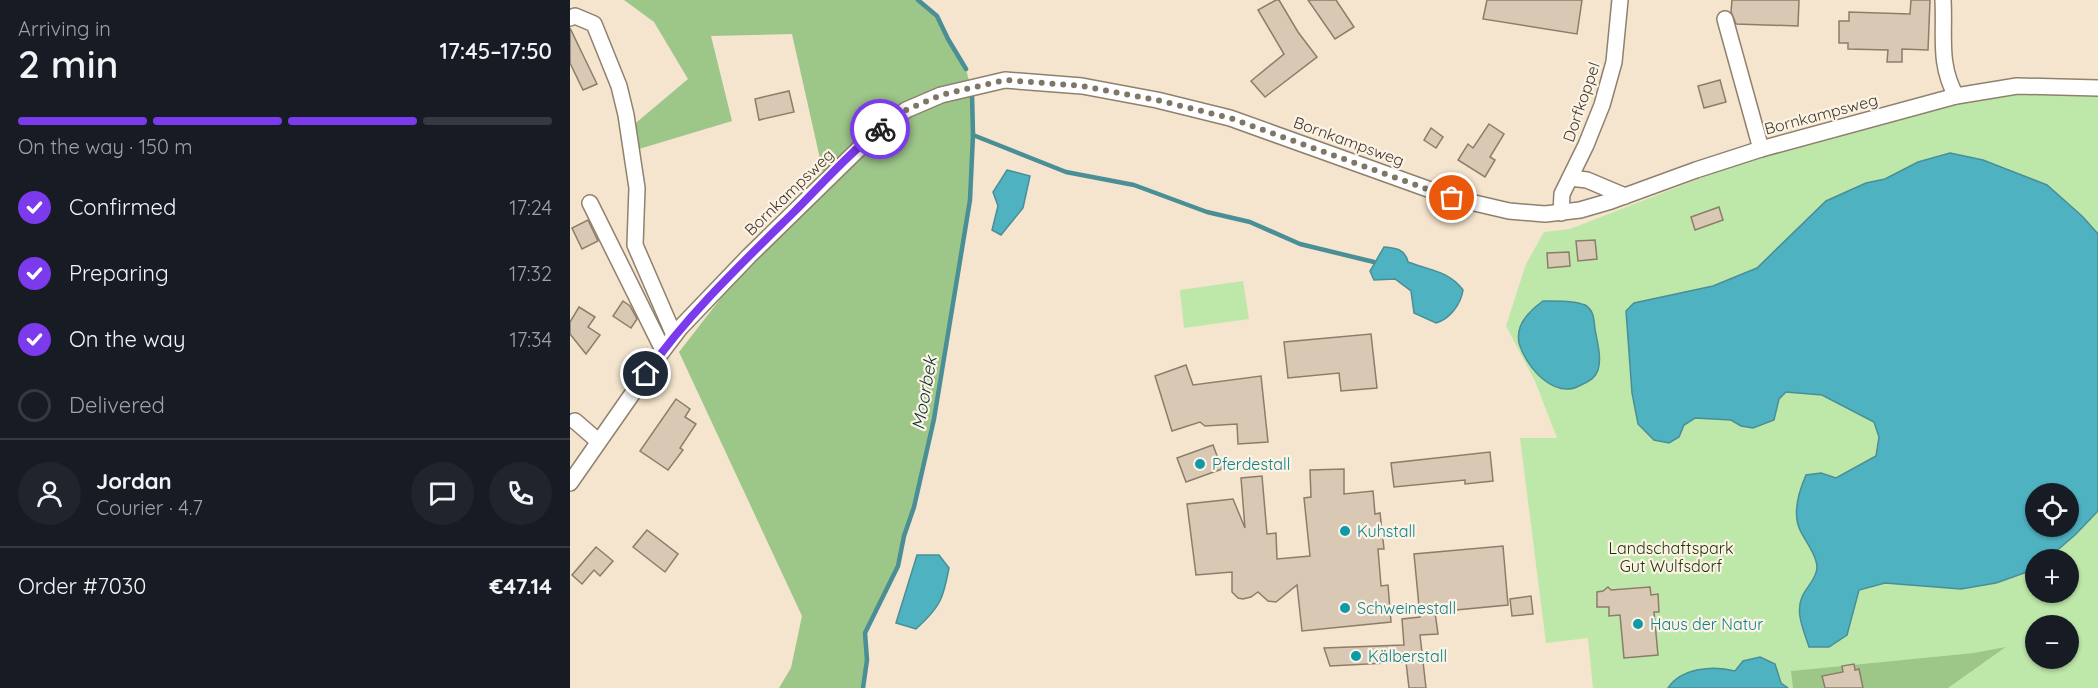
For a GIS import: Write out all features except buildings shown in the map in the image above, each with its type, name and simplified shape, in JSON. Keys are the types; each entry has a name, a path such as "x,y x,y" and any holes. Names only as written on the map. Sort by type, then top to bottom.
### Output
{"street":[{"name":"Dorfkoppel","path":"1561,213 1562,194 1602,105 1614,62 1620,0"},
{"path":"1943,0 1942,58 1950,86 1956,96"},
{"path":"570,18 575,16 594,24 619,86 637,188 634,245 669,342"},
{"path":"1725,19 1761,149"},
{"name":"Bornkampsweg","path":"572,476 669,342 755,250 873,135 906,110 941,95 1005,80 1082,86 1157,100 1230,118 1452,198 1509,211 1545,214 1580,210 1761,149 1956,96 2017,86 2098,88"},
{"path":"1570,178 1587,180 1625,196"},
{"path":"590,204 669,342"},
{"path":"574,421 598,441"}],"green space":[{"path":"624,0 918,0 937,16 966,69 972,93 973,115 970,200 925,463 898,566 865,633 867,660 863,688 779,688 791,668 802,616 679,352 767,239 825,181 792,34 711,36 732,121 639,149 631,127 688,79 654,22"},
{"name":"Landschaftspark Gut Wulfsdorf","path":"2019,92 2098,95 2098,234 2082,216 2009,169 1984,160 1950,153 1918,162 1885,179 1866,183 1826,201 1757,268 1713,286 1634,303 1626,311 1632,393 1638,424 1679,437 1684,425 1695,418 1731,420 1741,426 1753,428 1774,420 1779,399 1786,392 1822,395 1874,421 1879,437 1876,456 1835,478 1821,473 1799,528 1817,567 1802,601 1799,615 1809,647 1847,635 1858,590 1885,583 1961,589 2025,573 2025,603 2079,603 2079,549 2059,549 2073,537 2079,537 2079,531 2098,511 2098,688 1948,688 2005,648 1792,671 1793,688 1750,675 1704,670 1690,672 1677,678 1668,688 1593,688 1588,638 1546,643 1520,438 1557,438 1535,381 1506,326 1526,264 1544,232 1570,229 1765,155 1958,104"},
{"path":"1243,281 1249,319 1184,328 1180,290"},
{"path":"2006,647 1948,688 1793,688 1791,671 1973,653"}],"water":[{"path":"1950,153 1983,160 2047,185 2082,216 2098,234 2098,511 2079,531 2079,483 2025,483 2025,537 2073,537 2059,549 2025,549 2025,573 1996,583 1961,589 1885,583 1859,590 1847,635 1829,647 1809,647 1799,609 1802,597 1815,576 1817,568 1813,553 1798,523 1799,495 1806,475 1821,473 1836,478 1876,456 1879,437 1874,422 1822,395 1786,392 1779,399 1774,420 1753,428 1741,426 1731,420 1695,418 1684,425 1679,437 1669,443 1654,440 1638,424 1632,393 1626,311 1634,303 1713,286 1757,268 1826,201 1866,183 1885,179 1918,162"},
{"path":"1007,170 1030,176 1023,208 1001,235 992,230 998,206 993,192"},
{"path":"1384,247 1399,250 1405,254 1408,262 1438,272 1451,279 1463,290 1457,306 1450,314 1436,323 1414,313 1411,291 1395,279 1374,280 1370,271"},
{"path":"1543,301 1580,303 1592,312 1600,360 1597,373 1589,381 1571,389 1552,385 1544,380 1529,364 1520,346 1519,332 1524,320"},
{"path":"917,555 939,555 949,568 945,588 939,602 916,629 896,623"},
{"path":"1760,657 1775,664 1781,683 1788,688 1668,688 1674,681 1689,672 1708,668 1735,671 1743,661"}],"waterway":[{"name":"Moorbek","path":"918,0 937,16 966,69"},
{"name":"Moorbek","path":"863,688 867,660 865,633 898,566 934,419 970,200 972,93"},
{"path":"973,135 1066,172 1134,185 1207,212 1250,222 1300,244 1374,262"}],"way so far":[{"path":"880,129 906,110 941,95 1005,80 1042,81 1157,100 1230,118 1452,198"}],"place":[{"name":"Pferdestall","path":"1200,464"},
{"name":"Kuhstall","path":"1345,531"},
{"name":"Schweinestall","path":"1345,608"},
{"name":"Haus der Natur","path":"1638,624"},
{"name":"Kälberstall","path":"1356,656"}],"route":[{"path":"646,374 670,340 735,270 880,129"}]}
